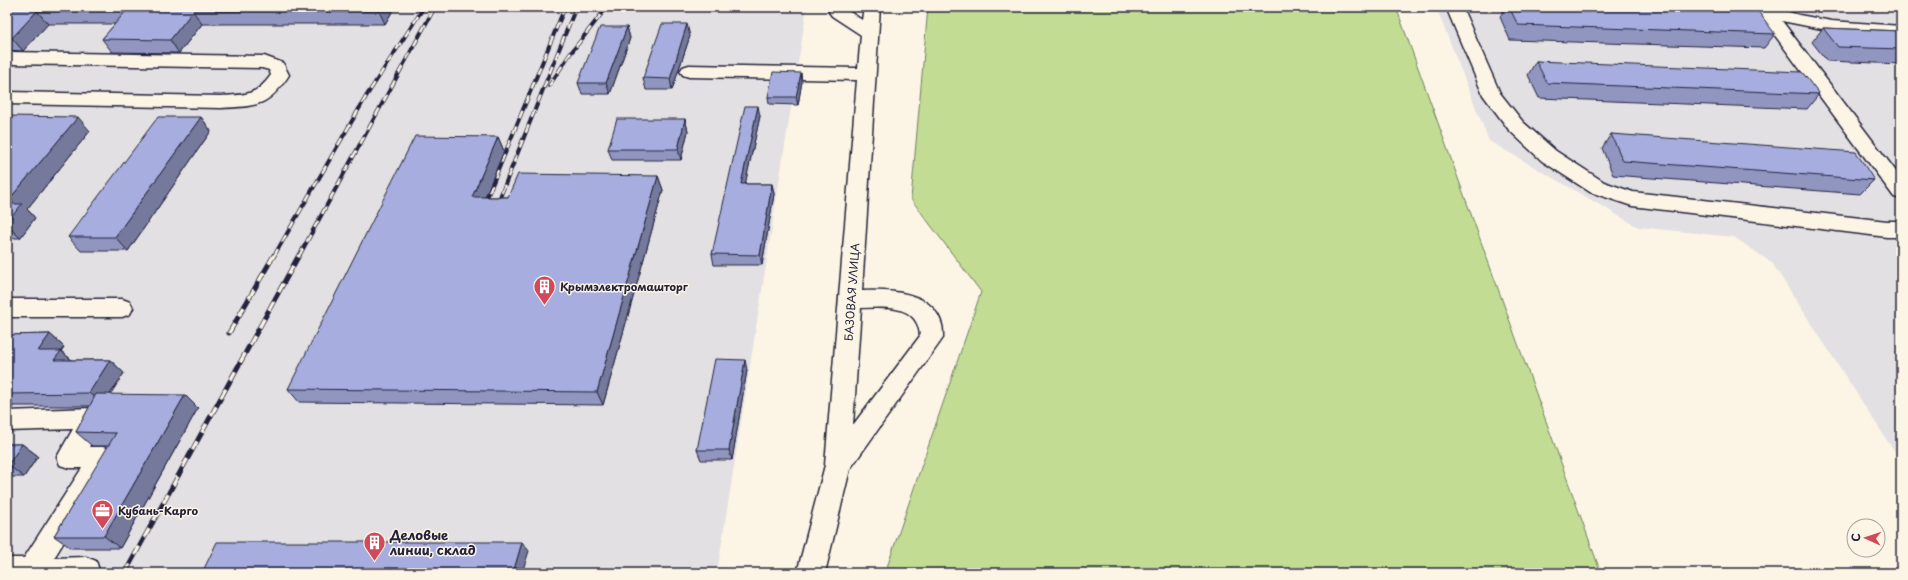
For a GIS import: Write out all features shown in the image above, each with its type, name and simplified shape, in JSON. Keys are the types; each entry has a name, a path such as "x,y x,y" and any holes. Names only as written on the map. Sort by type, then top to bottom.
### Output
{"street":[{"path":"839,7 838,12 870,32"},
{"name":"БАЗОВАЯ УЛИЦА","path":"811,573 838,465 872,7"},
{"path":"1454,7 1492,95 1516,126 1549,156 1597,187 1632,199 1887,229 1901,229"},
{"path":"1763,8 1786,18 1851,29 1901,30"},
{"path":"1763,8 1901,192"},
{"path":"7,58 264,62 277,67 280,75 266,95 250,100 221,102 7,98"},
{"path":"689,71 867,74"},
{"path":"838,465 932,338 931,324 921,308 893,299 851,300"},
{"path":"7,308 122,308"},
{"path":"7,421 93,418 69,457 103,458 19,571"},
{"path":"19,571 58,572 86,570"}],"shaded area":[{"path":"7,7 807,7 717,573 7,573"},
{"path":"1436,7 1901,7 1901,462 1772,263 1734,237 1638,227 1489,141"}],"green space":[{"path":"928,7 1396,7 1601,573 885,573 981,292 911,199"}],"building":[{"path":"7,7 381,7 379,11 193,11 170,40 102,39 126,11 37,11 12,38 7,38"},
{"path":"1509,7 1640,7 1758,11 1775,34 1518,25"},
{"path":"662,24 687,24 670,79 643,78"},
{"path":"600,27 627,27 606,83 578,83"},
{"path":"1823,28 1901,31 1901,49 1838,47"},
{"path":"1536,61 1802,72 1819,94 1547,83"},
{"path":"773,72 801,73 796,97 768,97"},
{"path":"745,106 758,106 741,184 772,184 760,255 712,254"},
{"path":"7,116 78,117 7,202"},
{"path":"158,117 201,117 115,237 68,237"},
{"path":"617,119 685,119 678,149 608,149"},
{"path":"1611,134 1856,152 1874,180 1623,161"},
{"path":"415,136 498,137 472,197 508,197 518,174 658,176 597,392 288,389"},
{"path":"7,204 22,204 7,222"},
{"path":"50,334 38,351 61,351 54,360 110,360 89,393 7,394 7,335"},
{"path":"715,359 745,360 729,450 697,450"},
{"path":"96,394 185,395 104,536 54,536 116,433 76,432"},
{"path":"7,444 22,444 8,465 7,465"},
{"name":"Деловые линии, склад","path":"217,542 522,542 513,573 202,573"}],"railway":[{"path":"274,256 367,95 424,7"},
{"path":"299,256 435,7"},
{"path":"483,207 565,7"},
{"path":"496,207 576,7"},
{"path":"549,86 570,54 607,7"},
{"path":"229,333 274,255"},
{"path":"125,573 299,255"}],"place":[{"name":"Крымэлектромашторг","path":"544,306"},
{"name":"Кубань-Карго","path":"102,530"},
{"name":"Деловые линии, склад","path":"374,562"}]}
